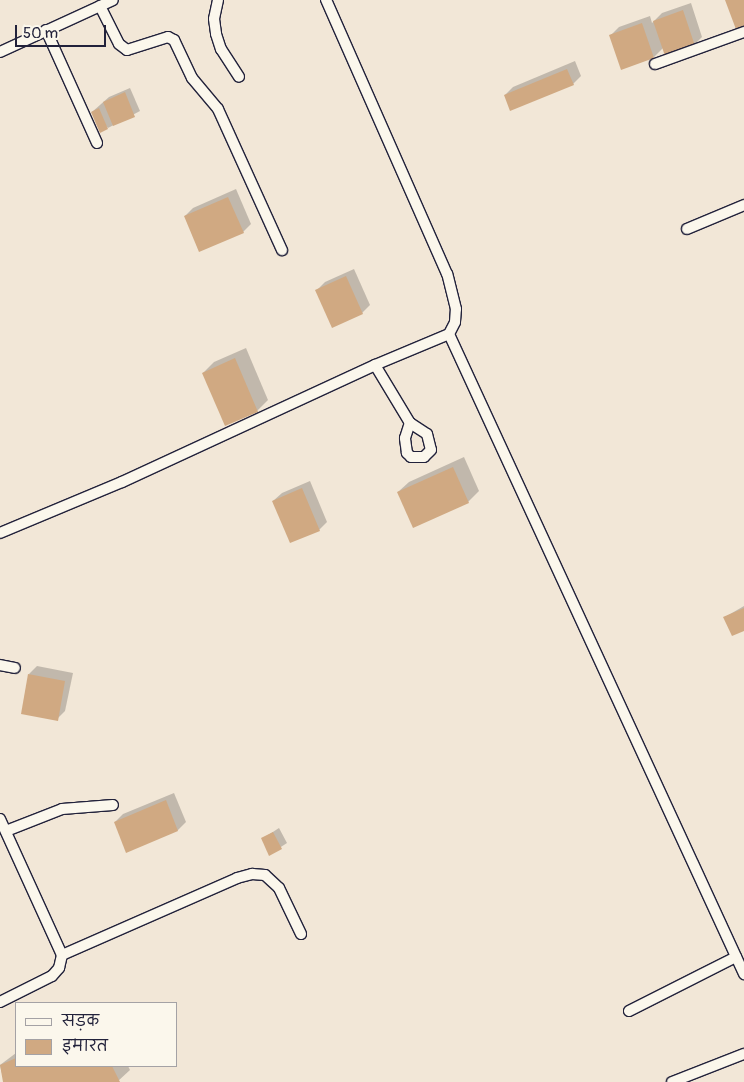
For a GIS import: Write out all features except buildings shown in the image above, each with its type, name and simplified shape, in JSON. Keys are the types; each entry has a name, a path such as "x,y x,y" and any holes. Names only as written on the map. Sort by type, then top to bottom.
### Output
{"street":[{"path":"0,52 113,0"},
{"path":"218,0 214,19 216,34 221,49 239,77"},
{"path":"0,533 122,482 375,365 449,334 455,322 456,309 447,274 326,0"},
{"path":"100,6 119,44 127,50 168,37 174,40 192,78 218,109 282,250"},
{"path":"46,30 97,143"},
{"path":"655,64 744,32"},
{"path":"687,229 744,205"},
{"path":"449,334 744,974"},
{"path":"375,365 410,423"},
{"path":"0,664 15,668"},
{"path":"6,831 62,809 113,805"},
{"path":"0,819 62,955 59,968 52,976 0,1002"},
{"path":"62,955 237,878 252,874 265,875 279,888 301,934"},
{"path":"629,1011 736,957"},
{"path":"672,1082 744,1054"}]}
